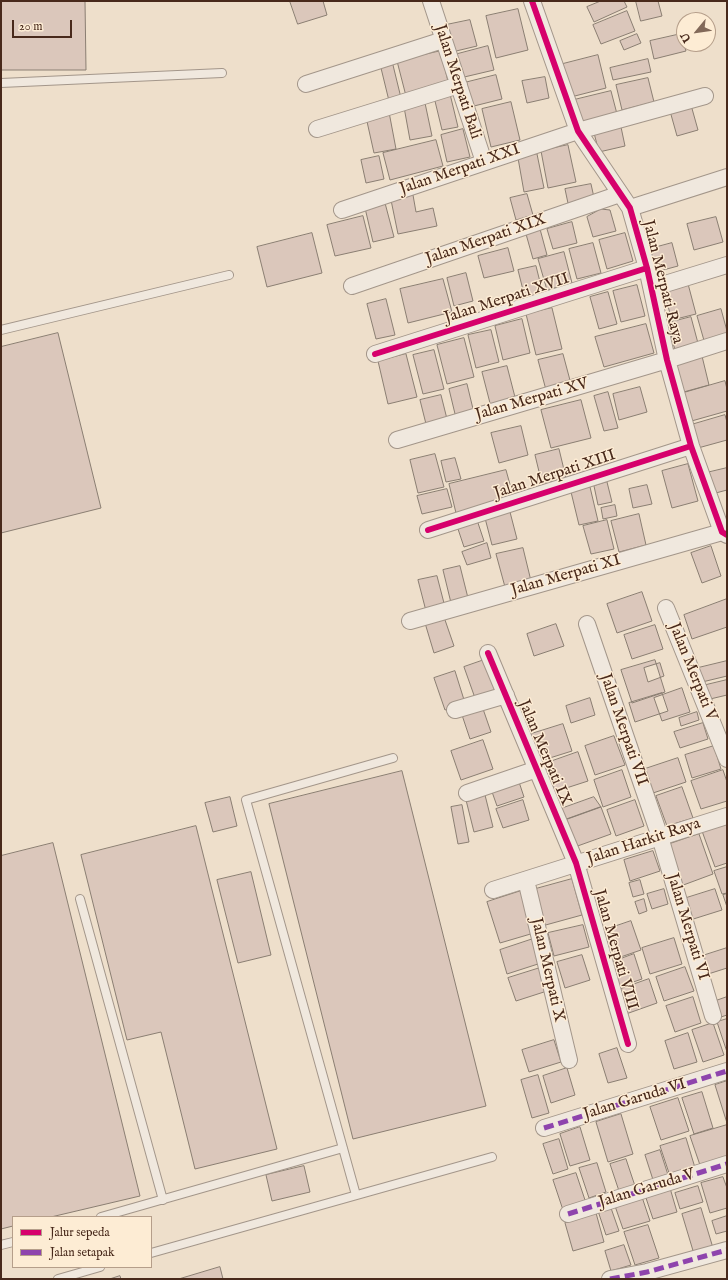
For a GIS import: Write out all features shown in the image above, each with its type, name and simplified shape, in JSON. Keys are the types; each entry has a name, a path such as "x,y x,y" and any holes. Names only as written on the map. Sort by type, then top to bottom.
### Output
{"street":[{"name":"Jalan Merpati Bali","path":"431,1 484,162"},
{"name":"Jalan Merpati Raya","path":"532,1 578,131 630,208 652,288 667,360 691,446 723,526"},
{"path":"306,84 443,40"},
{"path":"317,129 459,85"},
{"name":"Jalan Merpati XXI","path":"342,210 578,131 705,96"},
{"path":"630,208 727,177"},
{"name":"Jalan Merpati XIX","path":"352,286 620,194"},
{"path":"652,288 727,265"},
{"name":"Jalan Merpati XVII","path":"375,354 647,268"},
{"name":"Jalan Merpati XV","path":"397,440 727,341"},
{"name":"Jalan Merpati XIII","path":"428,530 691,446"},
{"name":"Jalan Merpati XI","path":"410,621 723,526"},
{"name":"Jalan Merpati V","path":"666,608 727,759"},
{"name":"Jalan Merpati VII","path":"586,624 660,837"},
{"name":"Jalan Merpati IX","path":"488,654 576,863"},
{"path":"455,710 506,695"},
{"path":"466,792 537,769"},
{"name":"Jalan Harkit Raya","path":"493,890 727,816"},
{"name":"Jalan Merpati VI","path":"660,837 713,1016"},
{"name":"Jalan Merpati VIII","path":"576,863 628,1044"},
{"name":"Jalan Merpati X","path":"526,880 569,1060"},
{"name":"Jalan Garuda VI","path":"544,1128 727,1071"},
{"name":"Jalan Garuda V","path":"568,1214 727,1164"},
{"path":"610,1279 647,1272 727,1250"}],"lane":[{"path":"1,83 222,73"},
{"path":"1,330 229,275"},
{"path":"356,1195 246,800 393,758"},
{"path":"80,899 163,1200"},
{"path":"105,1216 343,1148"},
{"path":"152,1253 492,1156"},
{"path":"1,1245 12,1242"},
{"path":"58,1279 96,1268"}],"building":[{"path":"1,1 85,1 86,70 1,70"},
{"path":"290,1 323,1 327,15 298,24"},
{"path":"601,1 624,1 627,7 594,22 587,7"},
{"path":"636,1 658,1 662,16 641,21"},
{"path":"518,9 528,50 496,58 486,16"},
{"path":"627,11 635,31 601,44 593,25"},
{"path":"470,20 477,46 452,52 446,25"},
{"path":"637,34 641,43 624,50 620,41"},
{"path":"676,35 676,52 682,52 654,59 650,41"},
{"path":"488,46 494,70 460,78 454,55"},
{"path":"441,51 449,86 406,96 397,61"},
{"path":"598,55 606,88 567,98 559,65"},
{"path":"648,59 651,72 613,80 610,68"},
{"path":"392,61 402,102 390,105 380,64"},
{"path":"496,75 502,99 470,107 464,83"},
{"path":"545,77 549,98 527,103 522,81"},
{"path":"648,78 654,102 622,110 616,85"},
{"path":"611,91 617,114 579,123 574,100"},
{"path":"450,94 458,127 442,130 434,97"},
{"path":"511,102 520,140 491,147 482,109"},
{"path":"425,103 432,136 410,140 404,107"},
{"path":"691,105 698,130 677,136 670,111"},
{"path":"389,112 396,149 374,153 366,117"},
{"path":"621,127 625,146 599,152 594,133"},
{"path":"463,129 470,157 447,162 441,135"},
{"path":"436,140 443,166 390,180 383,153"},
{"path":"568,145 576,182 548,188 541,151"},
{"path":"537,154 544,188 524,192 518,158"},
{"path":"379,156 384,179 366,183 361,160"},
{"path":"591,184 595,202 569,208 565,189"},
{"path":"527,194 533,215 516,220 510,198"},
{"path":"413,195 416,212 433,208 437,226 398,234 391,200"},
{"path":"385,203 394,237 373,242 365,208"},
{"path":"601,209 610,210 616,231 593,237 587,217"},
{"path":"363,216 371,248 335,256 327,225"},
{"path":"716,217 723,242 694,250 687,224"},
{"path":"572,222 577,243 553,249 547,229"},
{"path":"540,229 547,255 533,259 526,234"},
{"path":"312,233 322,273 267,287 257,247"},
{"path":"625,233 633,261 607,269 599,240"},
{"path":"593,243 601,273 577,279 569,249"},
{"path":"672,243 678,266 652,273 646,250"},
{"path":"508,248 514,271 484,278 478,256"},
{"path":"564,252 572,283 547,290 538,259"},
{"path":"536,266 543,294 525,298 518,270"},
{"path":"466,273 473,301 454,306 447,278"},
{"path":"443,279 452,312 408,323 400,289"},
{"path":"687,280 696,314 672,320 662,286"},
{"path":"637,285 645,316 621,322 613,291"},
{"path":"608,292 617,324 599,329 590,297"},
{"path":"386,299 395,335 376,339 367,304"},
{"path":"552,308 562,349 536,355 526,314"},
{"path":"721,309 727,331 727,338 705,344 697,316"},
{"path":"691,317 699,347 676,354 668,323"},
{"path":"522,319 530,353 503,360 495,326"},
{"path":"646,324 654,353 604,367 595,337"},
{"path":"491,330 499,362 476,368 468,335"},
{"path":"58,333 101,508 1,533 1,347"},
{"path":"464,338 474,377 447,384 437,345"},
{"path":"434,350 444,389 423,394 413,355"},
{"path":"701,352 709,385 680,393 671,360"},
{"path":"406,354 417,397 388,404 378,361"},
{"path":"563,354 571,384 546,390 538,360"},
{"path":"507,366 516,401 491,407 482,372"},
{"path":"725,381 727,389 727,411 688,422 680,394"},
{"path":"467,384 474,413 456,418 449,389"},
{"path":"640,387 647,412 619,420 613,394"},
{"path":"608,392 618,428 604,431 594,396"},
{"path":"441,395 448,423 427,428 420,400"},
{"path":"581,400 591,438 551,448 541,410"},
{"path":"725,415 727,422 727,440 698,448 691,425"},
{"path":"521,426 528,455 499,463 491,433"},
{"path":"559,449 566,478 542,484 535,455"},
{"path":"435,454 444,487 418,493 410,460"},
{"path":"455,458 461,479 446,482 441,461"},
{"path":"688,464 698,501 672,508 662,471"},
{"path":"727,468 727,490 712,494 706,473"},
{"path":"506,470 514,499 456,513 449,484"},
{"path":"607,482 612,502 598,505 594,486"},
{"path":"647,485 652,504 633,508 629,489"},
{"path":"590,487 598,521 579,525 571,492"},
{"path":"447,489 452,507 422,514 417,496"},
{"path":"615,505 617,516 603,519 601,508"},
{"path":"510,512 517,539 492,545 485,518"},
{"path":"639,514 646,545 619,552 611,521"},
{"path":"477,520 484,541 464,547 457,526"},
{"path":"607,520 614,549 591,554 583,526"},
{"path":"487,543 491,558 467,565 462,552"},
{"path":"711,546 721,576 702,583 691,553"},
{"path":"523,548 531,581 505,587 496,554"},
{"path":"460,566 469,602 452,607 443,570"},
{"path":"437,576 445,607 426,611 418,580"},
{"path":"642,592 652,621 617,633 607,604"},
{"path":"727,599 727,627 692,639 684,615"},
{"path":"444,617 454,646 434,653 425,623"},
{"path":"556,624 564,646 534,656 527,634"},
{"path":"655,625 663,649 632,659 624,635"},
{"path":"487,659 498,690 475,698 464,667"},
{"path":"655,660 665,692 632,703 621,670"},
{"path":"727,661 727,676 698,683 694,669"},
{"path":"660,663 664,676 648,682 644,668"},
{"path":"455,671 465,703 445,710 434,678"},
{"path":"727,680 727,695 706,700 702,686"},
{"path":"682,688 690,712 662,721 654,698"},
{"path":"662,693 668,711 635,722 629,703"},
{"path":"590,698 595,715 571,723 566,706"},
{"path":"482,706 491,732 470,739 461,712"},
{"path":"697,712 699,720 681,726 679,718"},
{"path":"703,723 708,739 680,748 674,732"},
{"path":"563,724 572,751 537,762 528,735"},
{"path":"614,736 625,765 595,775 585,746"},
{"path":"483,740 493,769 461,780 451,751"},
{"path":"714,746 721,769 692,778 685,755"},
{"path":"578,752 588,781 554,792 544,764"},
{"path":"678,758 686,782 650,794 642,770"},
{"path":"622,770 631,797 603,807 594,780"},
{"path":"723,770 727,782 727,801 701,809 691,781"},
{"path":"402,771 486,1106 353,1139 269,804"},
{"path":"518,779 524,797 497,806 491,789"},
{"path":"682,787 693,818 667,826 656,796"},
{"path":"485,795 493,827 474,832 466,800"},
{"path":"230,797 237,826 213,832 205,803"},
{"path":"594,797 601,807 562,821 555,811"},
{"path":"523,800 529,820 503,828 496,809"},
{"path":"635,800 644,826 616,836 607,810"},
{"path":"462,805 469,842 458,844 451,807"},
{"path":"601,807 611,834 572,848 562,821"},
{"path":"727,823 727,863 715,867 702,831"},
{"path":"196,826 277,1149 195,1169 161,1032 127,1040 81,855"},
{"path":"699,834 713,874 678,887 664,846"},
{"path":"53,843 140,1196 55,1216 12,1216 12,1226 1,1229 1,856"},
{"path":"653,851 660,871 630,881 624,860"},
{"path":"727,867 727,893 722,894 714,871"},
{"path":"251,872 271,955 238,963 217,880"},
{"path":"572,879 582,915 542,926 532,890"},
{"path":"640,880 644,894 633,897 629,883"},
{"path":"664,889 668,904 652,909 647,894"},
{"path":"715,889 722,910 687,921 680,900"},
{"path":"521,891 534,933 500,943 487,902"},
{"path":"727,894 727,907 723,895"},
{"path":"644,899 647,911 639,914 635,902"},
{"path":"631,921 641,950 609,961 599,932"},
{"path":"583,925 589,947 554,956 548,933"},
{"path":"674,938 682,964 650,974 642,948"},
{"path":"533,939 541,963 507,974 500,950"},
{"path":"727,948 727,968 705,975 699,957"},
{"path":"634,954 642,979 616,988 607,964"},
{"path":"582,955 590,980 565,988 557,962"},
{"path":"685,967 694,991 664,1001 656,977"},
{"path":"540,968 547,991 516,1001 508,978"},
{"path":"649,979 657,1003 626,1014 618,990"},
{"path":"693,997 701,1023 675,1032 666,1006"},
{"path":"727,997 727,1015 718,1018 713,1002"},
{"path":"727,1019 727,1052 717,1022"},
{"path":"713,1023 724,1055 703,1062 692,1030"},
{"path":"688,1033 697,1062 674,1069 665,1041"},
{"path":"554,1040 561,1062 529,1072 522,1050"},
{"path":"617,1048 627,1078 608,1083 599,1054"},
{"path":"567,1068 575,1095 551,1103 543,1076"},
{"path":"538,1075 549,1113 532,1118 521,1080"},
{"path":"727,1081 727,1123 715,1085"},
{"path":"702,1092 713,1128 694,1134 682,1098"},
{"path":"678,1098 689,1131 661,1140 650,1107"},
{"path":"621,1114 633,1154 608,1162 596,1122"},
{"path":"727,1125 727,1160 701,1168 690,1136"},
{"path":"580,1127 590,1160 570,1166 560,1134"},
{"path":"686,1138 696,1171 671,1179 660,1146"},
{"path":"559,1139 568,1169 553,1174 543,1144"},
{"path":"660,1150 670,1181 655,1186 645,1155"},
{"path":"626,1159 635,1186 619,1191 610,1164"},
{"path":"597,1163 606,1192 589,1198 579,1168"},
{"path":"304,1166 310,1192 272,1201 266,1175"},
{"path":"576,1173 586,1203 563,1210 553,1180"},
{"path":"723,1177 727,1188 727,1208 710,1213 701,1183"},
{"path":"698,1186 703,1202 680,1209 675,1193"},
{"path":"670,1188 677,1212 653,1219 645,1195"},
{"path":"642,1197 650,1221 623,1229 615,1206"},
{"path":"611,1208 619,1231 606,1235 598,1211"},
{"path":"701,1208 713,1248 694,1254 682,1214"},
{"path":"596,1213 604,1242 573,1251 565,1223"},
{"path":"727,1216 727,1231 716,1234 712,1221"},
{"path":"648,1225 659,1258 635,1265 624,1232"},
{"path":"624,1245 631,1265 611,1271 605,1251"},
{"path":"220,1267 223,1279 179,1279"},
{"path":"120,1276 121,1279 110,1279"}],"marked path":[{"path":"544,1128 727,1071"},
{"path":"568,1214 727,1164"},
{"path":"610,1279 647,1272 727,1250"}],"cycle path":[{"path":"532,1 578,131 630,208 647,268 667,360 691,446 722,532 727,535"},
{"path":"375,354 647,268"},
{"path":"428,530 691,446"},
{"path":"488,653 576,863 628,1044"}]}
